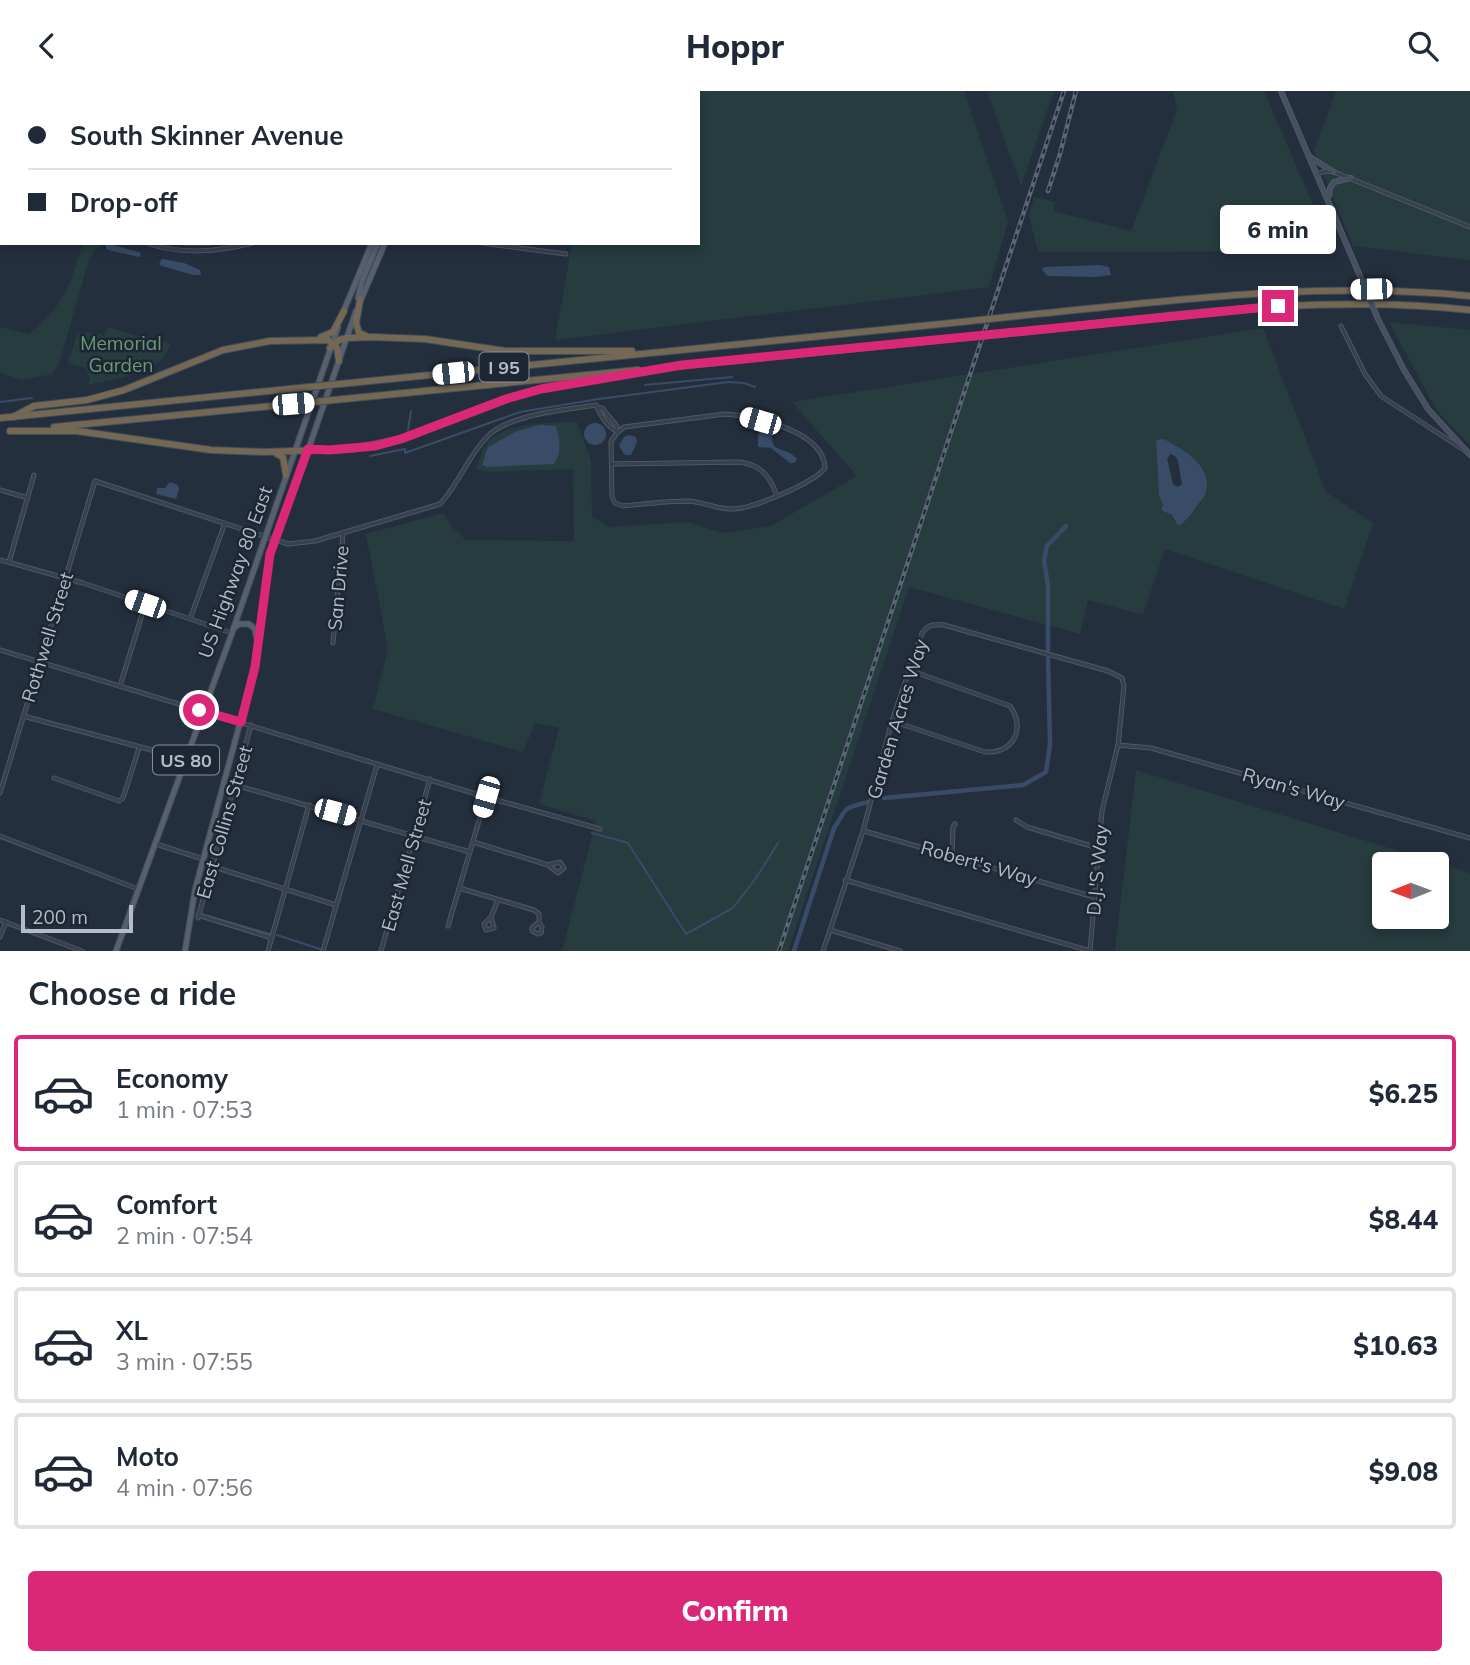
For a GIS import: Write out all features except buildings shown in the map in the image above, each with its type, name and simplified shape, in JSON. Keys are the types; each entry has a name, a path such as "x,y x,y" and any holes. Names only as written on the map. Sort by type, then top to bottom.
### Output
{"highway":[{"name":"I 95","path":"0,418 1261,293 1325,289 1419,291 1470,296"},
{"path":"360,300 359,333 371,337"},
{"name":"I 95","path":"0,432 1306,304 1376,303 1470,310"},
{"path":"13,417 34,407 87,400 124,390 223,350 270,341 325,337 332,331 344,311"},
{"path":"313,339 332,344 347,338 425,339 505,351 658,352"},
{"path":"332,344 339,361"},
{"path":"264,452 375,446 541,389 682,365"},
{"path":"10,432 77,431 186,448 279,454 284,457 286,475"}],"main road":[{"path":"1281,91 1378,319 1404,370 1428,409 1470,454"},
{"path":"1309,156 1334,172"},
{"path":"1337,220 1329,188 1334,182 1351,178"},
{"path":"365,257 366,245"},
{"name":"US Highway 80 East","path":"116,951 232,633 332,344 371,245"},
{"path":"353,319 362,281 377,245"},
{"name":"US Highway 80 East","path":"185,951 195,890 255,667 266,574 275,538 360,300 384,245"},
{"path":"232,633 239,624 251,625 256,631 257,646"}],"street":[{"path":"1317,174 1334,172 1470,227"},
{"path":"156,245 190,252 224,250 245,245"},
{"path":"497,245 566,254"},
{"path":"1341,326 1365,374 1381,396 1464,450"},
{"path":"190,619 225,523 288,544 343,533 440,504 450,494 487,436 506,423 596,405 602,408 604,415 617,426 617,431"},
{"path":"725,414 739,415 801,433 823,455 825,468 821,473 777,496 731,509 691,501 623,506 615,503 612,497 612,464 611,441 617,431 725,414"},
{"path":"612,464 754,464 771,480 777,496"},
{"path":"9,562 34,475"},
{"name":"Rothwell Street","path":"0,793 94,481 225,523"},
{"path":"0,490 28,498"},
{"name":"San Drive","path":"333,643 343,533"},
{"path":"0,560 65,578 232,633"},
{"path":"120,686 145,604"},
{"name":"Garden Acres Way","path":"823,951 863,831 892,721 909,670 922,633 933,624 1108,671 1122,678 1124,685 1118,745"},
{"path":"0,650 600,829"},
{"path":"892,721 994,753 1005,749 1017,732 1018,722 1010,705 909,670"},
{"path":"23,716 186,759"},
{"name":"East Collins Street","path":"251,725 198,917 272,937"},
{"name":"Ryan's Way","path":"1118,745 1151,748 1470,838"},
{"name":"D.J.'S Way","path":"845,880 1090,951 1102,811 1118,745"},
{"path":"54,778 120,801 139,748"},
{"path":"323,951 377,764"},
{"name":"East Mell Street","path":"381,951 430,779"},
{"path":"235,785 470,852"},
{"path":"448,926 486,797"},
{"path":"268,951 309,805"},
{"path":"1016,820 1027,827 1098,848"},
{"path":"952,855 955,824"},
{"name":"Robert's Way","path":"863,831 1094,897"},
{"path":"0,836 138,889"},
{"path":"473,842 548,865"},
{"path":"156,844 203,859"},
{"path":"211,866 284,891 336,905"},
{"path":"459,888 534,910 539,914 539,922"},
{"path":"491,917 498,900"},
{"path":"0,920 82,951"},
{"path":"0,937 6,922"},
{"path":"830,930 900,951"}],"green space":[{"path":"700,91 964,91 1008,222 989,287 555,340 572,245 700,245"},
{"path":"987,91 1054,91 1021,186"},
{"path":"1173,91 1264,91 1333,251 1038,252 1029,216 1034,197 1056,202 1053,211 1131,231 1177,110"},
{"path":"1336,91 1470,91 1470,260 1353,246 1314,151"},
{"path":"82,245 99,245 89,259 59,365 52,374 22,380 0,373 0,327 29,334 58,304 74,271"},
{"path":"1389,322 1470,330 1470,445 1437,411"},
{"name":"Memorial Garden","path":"107,327 171,344 162,359 147,369 88,385 90,379 86,368 68,363 78,333 104,336"},
{"path":"1263,328 1326,492 1373,523 1344,609 1165,549 1143,615 1088,600 1080,634 909,587 788,951 562,951 596,821 539,804 559,728 535,723 523,752 373,709 388,649 366,534 444,513 450,525 466,540 574,541 573,469 486,472 476,469 484,448 491,439 501,433 526,425 577,422 591,461 592,516 608,527 688,522 722,533 771,526 857,476 792,402","holes":["1156,440 1206,478 1199,505 1190,517 1178,525 1159,495"]},
{"path":"1136,770 1402,852 1372,852 1372,929 1449,929 1449,867 1470,873 1470,951 1115,951"}],"water":[{"path":"106,245 113,245 141,253 140,257 106,248"},
{"path":"162,259 184,263 200,270 201,275 162,266 159,264"},
{"path":"1044,267 1109,267 1111,275 1048,276 1042,270"},
{"path":"591,423 599,423 606,430 606,438 599,445 591,445 584,438 584,430"},
{"path":"540,425 556,426 560,446 554,464 482,465 488,447 517,431"},
{"path":"763,430 772,433 772,442 777,448 797,459 794,463 790,463 771,448 758,447 758,434"},
{"path":"624,437 636,437 637,442 631,455 625,455 619,446"},
{"path":"1163,439 1179,447 1194,459 1205,474 1205,495 1189,517 1178,526 1172,515 1161,510 1163,505 1159,496 1156,440","holes":["1171,454 1176,457 1182,484 1178,487 1173,484 1167,458"]},
{"path":"170,482 178,485 176,499 156,494 157,488 165,488"}],"waterway":[{"path":"645,385 732,377"},
{"path":"370,456 405,449 405,453 520,412 728,382 755,387"},
{"path":"0,402 32,398"},
{"path":"408,430 411,411"},
{"path":"1048,650 1048,585 1044,561 1047,546 1066,526"},
{"path":"884,798 1023,785 1046,772 1050,744 1048,659"},
{"path":"794,951 834,828 846,810 868,802"},
{"path":"592,833 628,843 686,934 733,908 778,843"},
{"path":"201,914 270,934"},
{"path":"277,935 320,949"}],"railway":[{"path":"779,951 1064,91"},
{"path":"1048,191 1076,91"}],"route":[{"path":"199,710 241,722 255,667 270,554 308,449 375,446 541,389 682,365 1278,306"}]}
